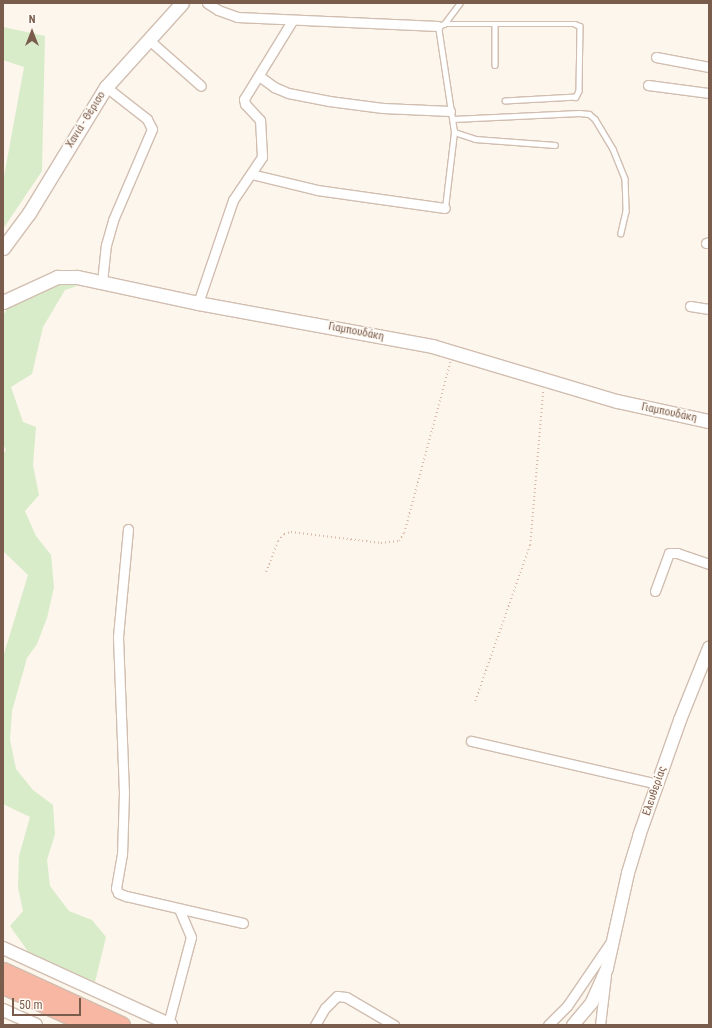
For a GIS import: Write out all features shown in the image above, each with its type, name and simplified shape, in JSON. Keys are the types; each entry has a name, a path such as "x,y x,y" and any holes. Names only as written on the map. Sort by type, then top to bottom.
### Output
{"highway":[{"path":"3,970 121,1025"},
{"path":"3,985 90,1025"}],"main road":[{"name":"Χανιά - Θέρισο","path":"3,248 29,213 106,87 182,3"},
{"name":"Γιαμπουδάκη","path":"3,302 56,277 77,277 198,303 432,346 617,401 709,421"}],"street":[{"path":"207,3 222,12 237,17 292,21 441,25"},
{"path":"198,303 233,200 262,157 261,124 244,99 292,21"},
{"path":"149,40 201,86"},
{"path":"656,57 709,67"},
{"path":"259,76 274,88 288,94 383,108 451,115"},
{"path":"648,85 709,93"},
{"path":"102,282 106,245 113,220 152,129 150,121 106,87"},
{"path":"251,174 317,190 445,208"},
{"path":"690,306 709,309"},
{"path":"128,530 118,637 124,792 122,854 116,888 118,893 126,896 243,923"},
{"path":"655,591 669,553 677,553 709,564"},
{"name":"Ελευθερίας","path":"574,1025 592,1002 607,968 628,873 657,784 709,648"},
{"path":"471,741 657,784"},
{"path":"3,948 169,1024 191,937 179,909"},
{"path":"548,1025 567,1006 594,970 615,935"},
{"path":"600,1025 607,968"},
{"path":"315,1025 325,1008 337,996 346,996 394,1025"},
{"path":"3,1010 36,1025"}],"lane":[{"path":"445,208 454,132 441,25 460,3"},
{"path":"495,24 496,65"},
{"path":"441,25 575,24 582,29 579,91 576,97 505,101"},
{"path":"451,115 584,112 589,114 595,119 614,149 625,179 626,211 621,233"},
{"path":"454,132 475,139 555,145"}],"path":[{"path":"266,572 278,541 284,534 291,532 381,543 399,541 404,533 452,353"},
{"path":"475,701 530,545 544,380"}],"green space":[{"path":"3,27 45,36 42,171 3,229 3,182 24,67 3,60"},
{"path":"68,280 77,286 65,290 43,327 32,374 11,387 23,422 36,427 33,465 39,495 25,511 36,536 51,555 54,587 47,618 37,644 27,658 12,711 10,740 16,769 33,790 53,805 55,834 47,860 50,886 69,911 92,920 106,937 95,982 29,953 10,926 23,911 18,887 19,856 30,817 3,804 3,657 28,575 3,551 3,454 6,450 3,444 3,316 7,309 22,300 47,287"}]}
